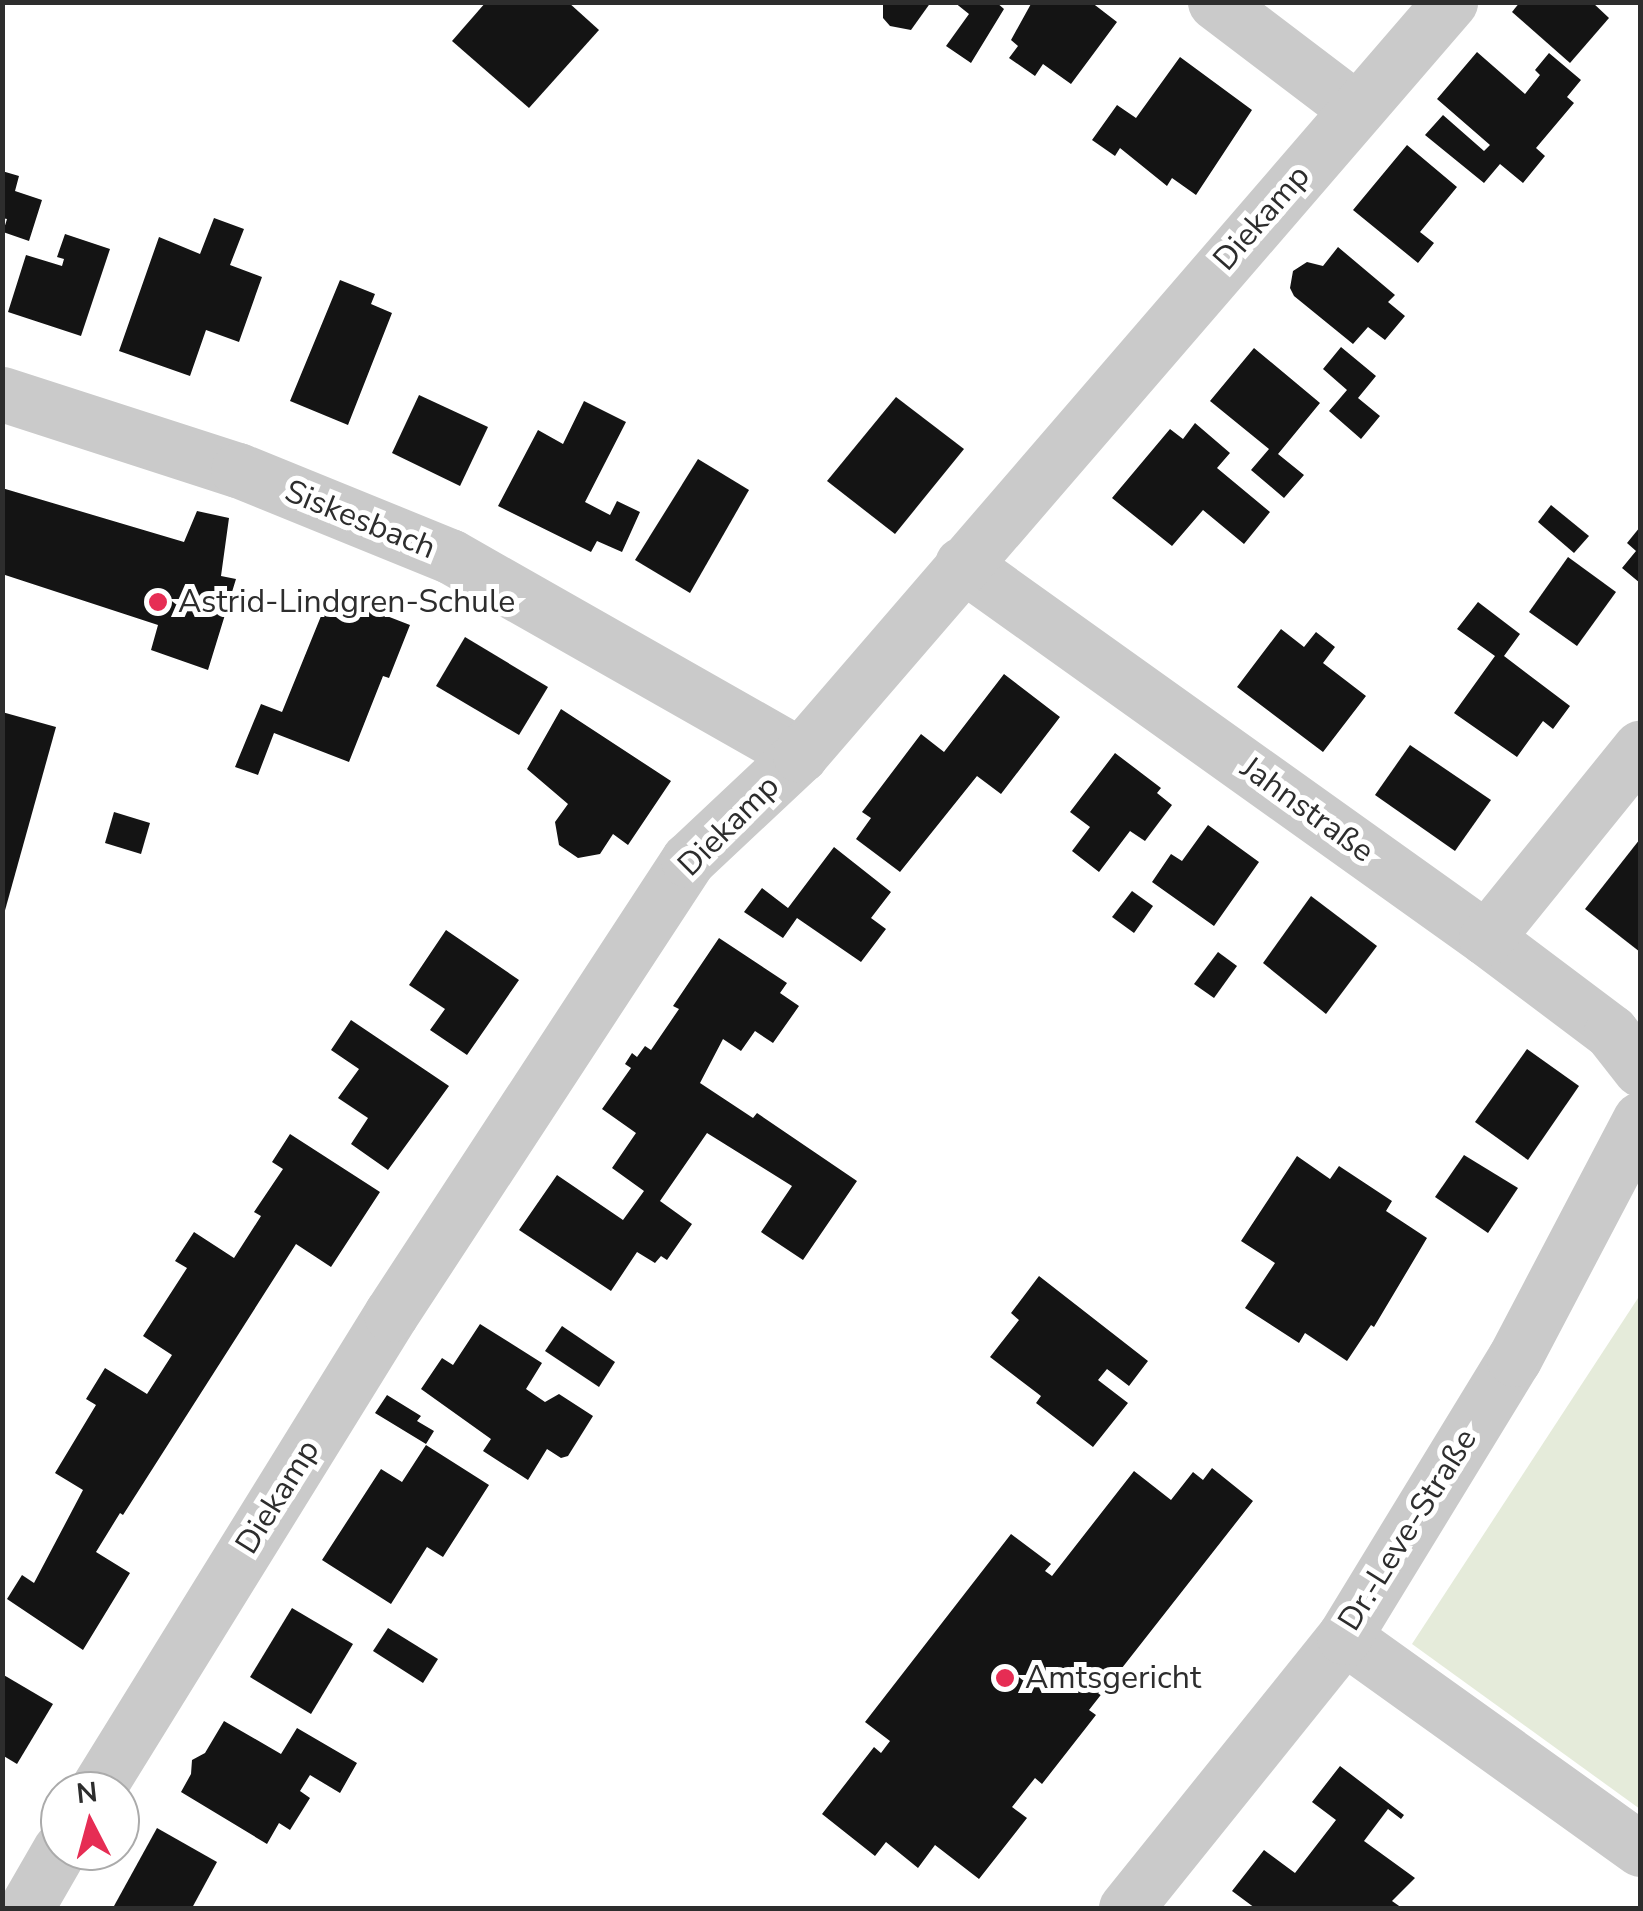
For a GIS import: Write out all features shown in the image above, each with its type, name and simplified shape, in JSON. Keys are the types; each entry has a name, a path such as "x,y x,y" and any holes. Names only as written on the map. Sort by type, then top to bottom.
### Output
{"street":[{"path":"1215,2 1356,109"},
{"name":"Diekamp","path":"108,1771 391,1314 688,860 800,756 1450,2"},
{"name":"Siskesbach","path":"2,394 238,470 450,556 800,756"},
{"name":"Jahnstraße","path":"962,564 1486,938 1610,1032 1640,1070"},
{"path":"1486,938 1640,748"},
{"name":"Dr.-Leve-Straße","path":"1126,1908 1344,1636 1514,1358 1640,1120"},
{"path":"1344,1636 1640,1849"},
{"path":"26,1908 48,1871"}],"green space":[{"path":"1640,1295 1640,1809 1412,1644"}],"building":[{"path":"486,2 568,2 599,30 529,108 452,41"},
{"path":"883,2 931,2 911,30 890,26 883,18"},
{"path":"954,2 996,2 1004,9 971,63 946,46 969,14"},
{"path":"1032,2 1091,2 1117,22 1071,84 1043,64 1035,76 1009,58 1018,46 1011,40"},
{"path":"1520,2 1592,2 1609,18 1570,63 1512,12"},
{"path":"1477,52 1525,94 1540,75 1535,70 1549,53 1581,80 1567,97 1574,103 1536,148 1545,156 1523,183 1500,164 1484,183 1425,135 1443,115 1484,151 1490,145 1437,99"},
{"path":"1180,57 1252,110 1196,195 1172,178 1167,186 1120,148 1115,156 1092,140 1117,105 1136,118"},
{"path":"1407,145 1457,187 1420,232 1434,243 1418,263 1353,210"},
{"path":"2,171 19,176 15,191 42,200 29,241 3,232 7,219 2,218"},
{"path":"214,218 244,229 230,265 262,277 239,342 206,330 190,376 119,351 159,237 200,254"},
{"path":"65,234 110,249 81,336 8,312 26,255 62,266 64,259 57,257"},
{"path":"1338,247 1395,295 1388,302 1405,316 1385,340 1368,327 1353,344 1294,296 1290,288 1293,271 1307,262 1323,266"},
{"path":"340,280 375,294 371,304 392,313 348,425 290,401"},
{"path":"1341,347 1376,376 1358,398 1380,416 1361,439 1329,411 1347,390 1323,369"},
{"path":"1254,348 1320,403 1278,454 1304,475 1284,498 1251,470 1269,449 1210,401"},
{"path":"419,395 488,427 460,486 392,453"},
{"path":"896,397 964,449 895,534 827,481"},
{"path":"584,401 626,422 585,502 610,515 617,501 640,512 622,552 597,541 591,552 498,506 538,430 563,444"},
{"path":"1195,423 1230,453 1217,468 1270,512 1244,544 1203,510 1172,546 1112,498 1170,429 1183,439"},
{"path":"698,459 749,490 690,593 635,560"},
{"name":"Astrid-Lindgren-Schule","path":"2,488 184,542 197,511 229,518 221,576 236,579 208,670 151,650 158,625 2,574"},
{"path":"1551,505 1589,536 1574,553 1538,522"},
{"path":"1640,527 1640,583 1622,568 1636,551 1627,543"},
{"path":"1568,557 1616,592 1577,646 1529,612"},
{"path":"330,594 410,625 389,678 383,676 349,762 274,733 258,775 235,767 261,704 282,712"},
{"path":"1478,602 1520,634 1504,656 1570,706 1553,729 1543,721 1517,757 1454,713 1495,656 1457,629"},
{"path":"1281,629 1304,647 1316,632 1335,647 1323,663 1366,696 1323,752 1237,687"},
{"path":"465,637 548,687 519,735 436,686"},
{"path":"1004,674 1060,717 1001,794 977,776 900,872 856,839 871,818 862,812 921,734 944,752"},
{"path":"561,709 671,781 628,845 613,834 600,854 578,858 559,845 555,822 568,804 527,769"},
{"path":"2,712 56,727 4,914 2,914"},
{"path":"1410,745 1491,800 1455,851 1375,795"},
{"path":"1115,753 1161,788 1157,793 1172,805 1145,841 1130,831 1099,872 1072,851 1090,827 1070,812"},
{"path":"114,812 150,823 141,854 105,843"},
{"path":"1208,825 1259,862 1214,926 1152,882 1171,854 1182,861"},
{"path":"1640,839 1640,952 1585,909"},
{"path":"834,847 891,892 871,918 886,929 861,962 797,918 783,938 744,912 762,888 788,908"},
{"path":"1132,891 1153,906 1134,933 1112,917"},
{"path":"1311,896 1377,946 1326,1014 1263,963"},
{"path":"446,930 519,980 467,1055 430,1030 445,1009 409,985"},
{"path":"719,938 787,983 780,993 799,1006 773,1043 755,1031 741,1051 723,1039 700,1083 753,1118 757,1113 857,1181 803,1260 761,1232 792,1186 707,1133 660,1201 692,1224 667,1260 661,1256 655,1263 637,1252 611,1291 519,1230 557,1175 623,1220 644,1191 612,1168 636,1133 602,1109 631,1068 625,1064 632,1053 637,1057 645,1046 651,1050 679,1009 673,1006"},
{"path":"1218,952 1237,966 1214,998 1194,984"},
{"path":"351,1020 449,1086 388,1170 351,1144 368,1118 338,1098 359,1069 331,1050"},
{"path":"1527,1049 1579,1086 1528,1160 1475,1122"},
{"path":"290,1134 380,1192 331,1267 296,1244 123,1515 120,1513 96,1552 130,1573 83,1650 7,1599 22,1575 34,1583 83,1490 55,1473 96,1405 86,1399 105,1368 147,1394 172,1355 143,1336 187,1268 175,1261 194,1232 234,1258 261,1216 254,1212 283,1169 272,1162"},
{"path":"1464,1155 1518,1188 1488,1233 1435,1197"},
{"path":"1297,1156 1330,1179 1339,1166 1392,1201 1386,1211 1427,1238 1374,1327 1371,1325 1347,1361 1305,1333 1299,1343 1245,1308 1275,1263 1241,1241"},
{"path":"1039,1276 1148,1361 1129,1386 1107,1369 1098,1380 1128,1403 1093,1447 1036,1403 1041,1396 990,1357 1019,1320 1011,1313"},
{"path":"480,1324 542,1363 526,1389 545,1402 559,1394 593,1416 568,1456 561,1458 547,1449 528,1480 483,1451 491,1439 421,1389 442,1358 453,1365"},
{"path":"562,1326 615,1362 599,1387 545,1351"},
{"path":"387,1395 421,1416 417,1421 434,1431 426,1444 375,1413"},
{"path":"426,1445 489,1485 443,1557 427,1547 391,1604 322,1560 381,1469 402,1482"},
{"path":"1212,1468 1253,1501 1089,1710 1096,1715 1042,1784 1035,1778 1012,1807 1027,1818 979,1879 935,1845 918,1868 886,1842 875,1856 822,1814 874,1747 881,1753 890,1741 865,1722 1011,1534 1051,1564 1045,1571 1052,1576 1134,1471 1171,1500 1193,1472 1203,1480"},
{"path":"292,1608 353,1644 311,1714 250,1677"},
{"path":"388,1628 438,1659 423,1683 373,1651"},
{"path":"2,1674 53,1704 17,1764 2,1755"},
{"path":"224,1721 281,1754 297,1728 357,1763 340,1793 310,1775 300,1791 310,1798 290,1830 279,1823 267,1844 181,1792 191,1774 192,1760 205,1753"},
{"path":"1340,1766 1404,1815 1401,1819 1388,1809 1364,1841 1415,1878 1392,1901 1402,1908 1255,1908 1232,1891 1264,1850 1295,1873 1336,1820 1312,1802"},
{"path":"157,1828 217,1862 192,1908 114,1906 133,1871 140,1871 140,1859"}],"place":[{"name":"Astrid-Lindgren-Schule","path":"158,602"},
{"name":"Amtsgericht","path":"1005,1678"}]}
